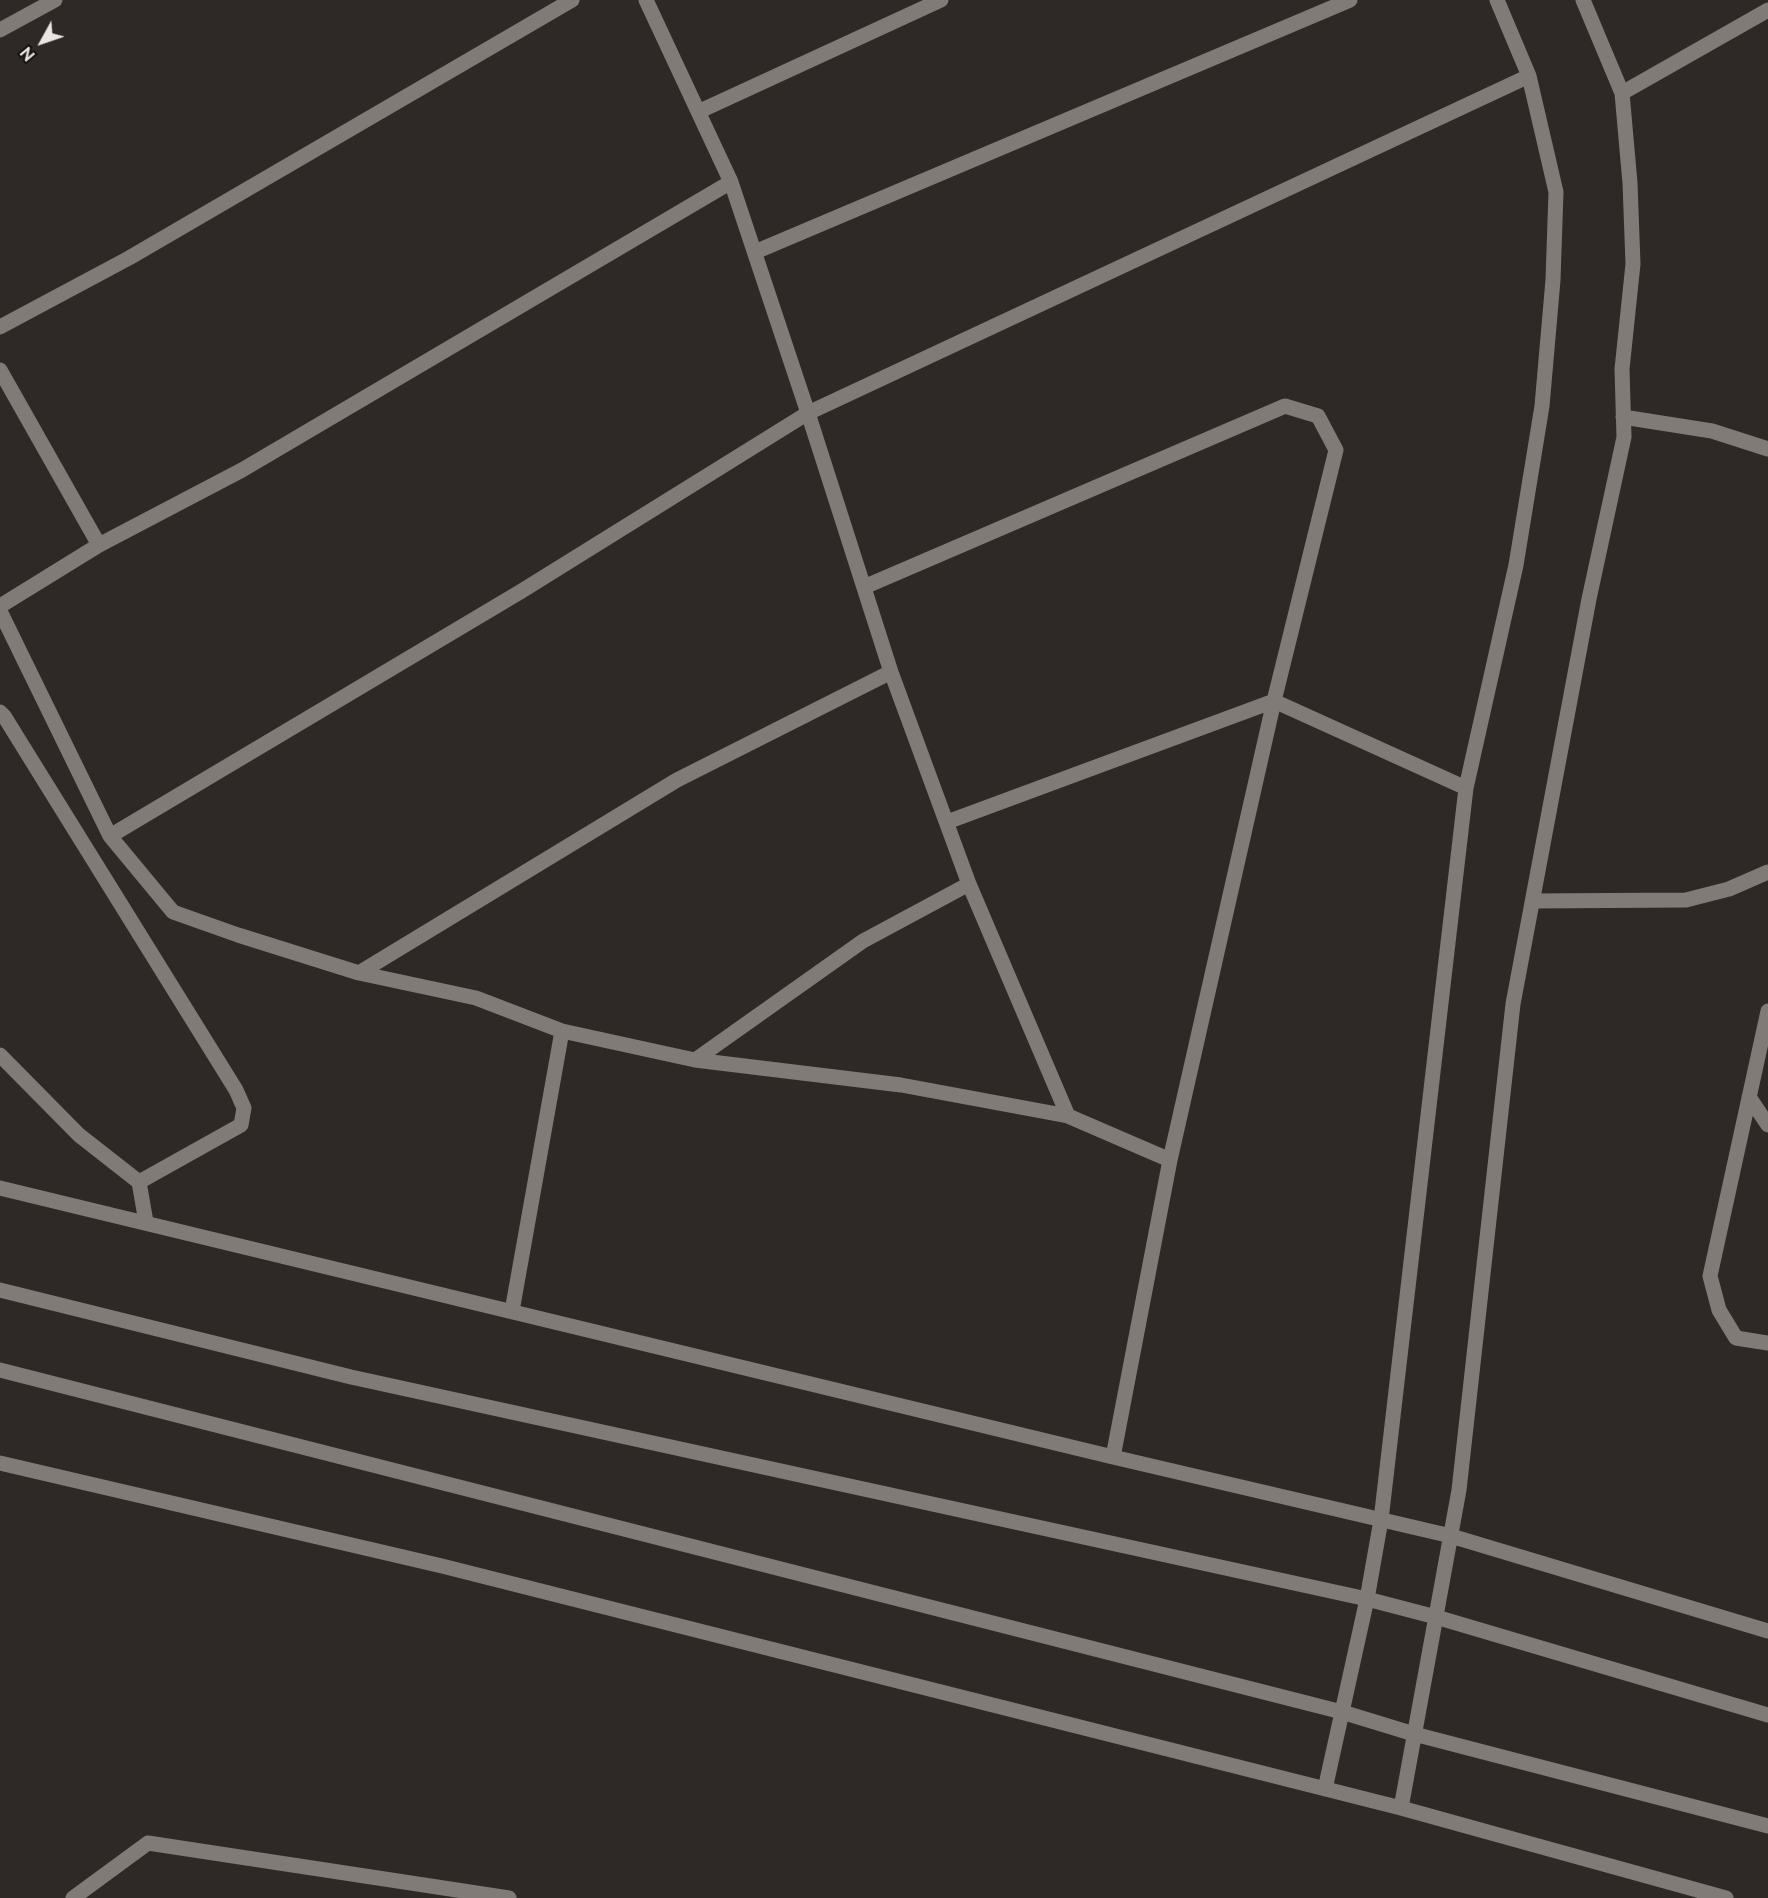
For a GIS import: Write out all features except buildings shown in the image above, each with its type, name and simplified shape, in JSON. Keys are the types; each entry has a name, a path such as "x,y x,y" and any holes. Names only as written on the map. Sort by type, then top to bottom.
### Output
{"street":[{"path":"0,30 56,0"},
{"path":"0,327 129,258 572,0"},
{"path":"646,0 700,111 731,182 891,672 969,884 1068,1116"},
{"path":"700,111 942,0"},
{"path":"755,252 1350,0"},
{"path":"1325,1789 1367,1599 1381,1520 1466,788 1516,565 1542,406 1556,192 1529,76 1497,0"},
{"path":"1401,1808 1459,1490 1513,1004 1589,599 1624,437 1622,369 1633,264 1630,183 1622,93 1583,0"},
{"path":"1622,93 1768,10"},
{"path":"110,836 520,592 808,413 1529,76"},
{"path":"0,606 99,545 242,470 731,182"},
{"path":"0,370 99,545"},
{"path":"864,587 1285,406 1318,416 1336,450 1274,701 1170,1161 1113,1457"},
{"path":"1623,417 1712,431 1768,449"},
{"path":"0,611 110,836 173,912 359,973 476,998 562,1031 695,1060 901,1085 1068,1116 1170,1161"},
{"path":"359,973 677,780 891,672"},
{"path":"947,822 1274,701 1466,788"},
{"path":"0,712 224,1070 244,1108 241,1125 139,1182"},
{"path":"1533,901 1686,900 1729,889 1768,872"},
{"path":"695,1060 863,941 969,884"},
{"path":"1768,1011 1710,1276 1719,1310 1736,1338 1768,1343"},
{"path":"512,1311 562,1031"},
{"path":"0,1055 79,1135 139,1182 146,1222"},
{"path":"1749,1097 1768,1125"},
{"path":"0,1188 1113,1457 1451,1536 1768,1631"},
{"path":"0,1290 351,1377 1367,1599 1436,1617 1768,1715"},
{"path":"0,1370 1342,1712 1414,1734 1768,1826"},
{"path":"0,1463 442,1566 1401,1808 1690,1893 1726,1898"},
{"path":"73,1898 148,1843 509,1898"}]}
